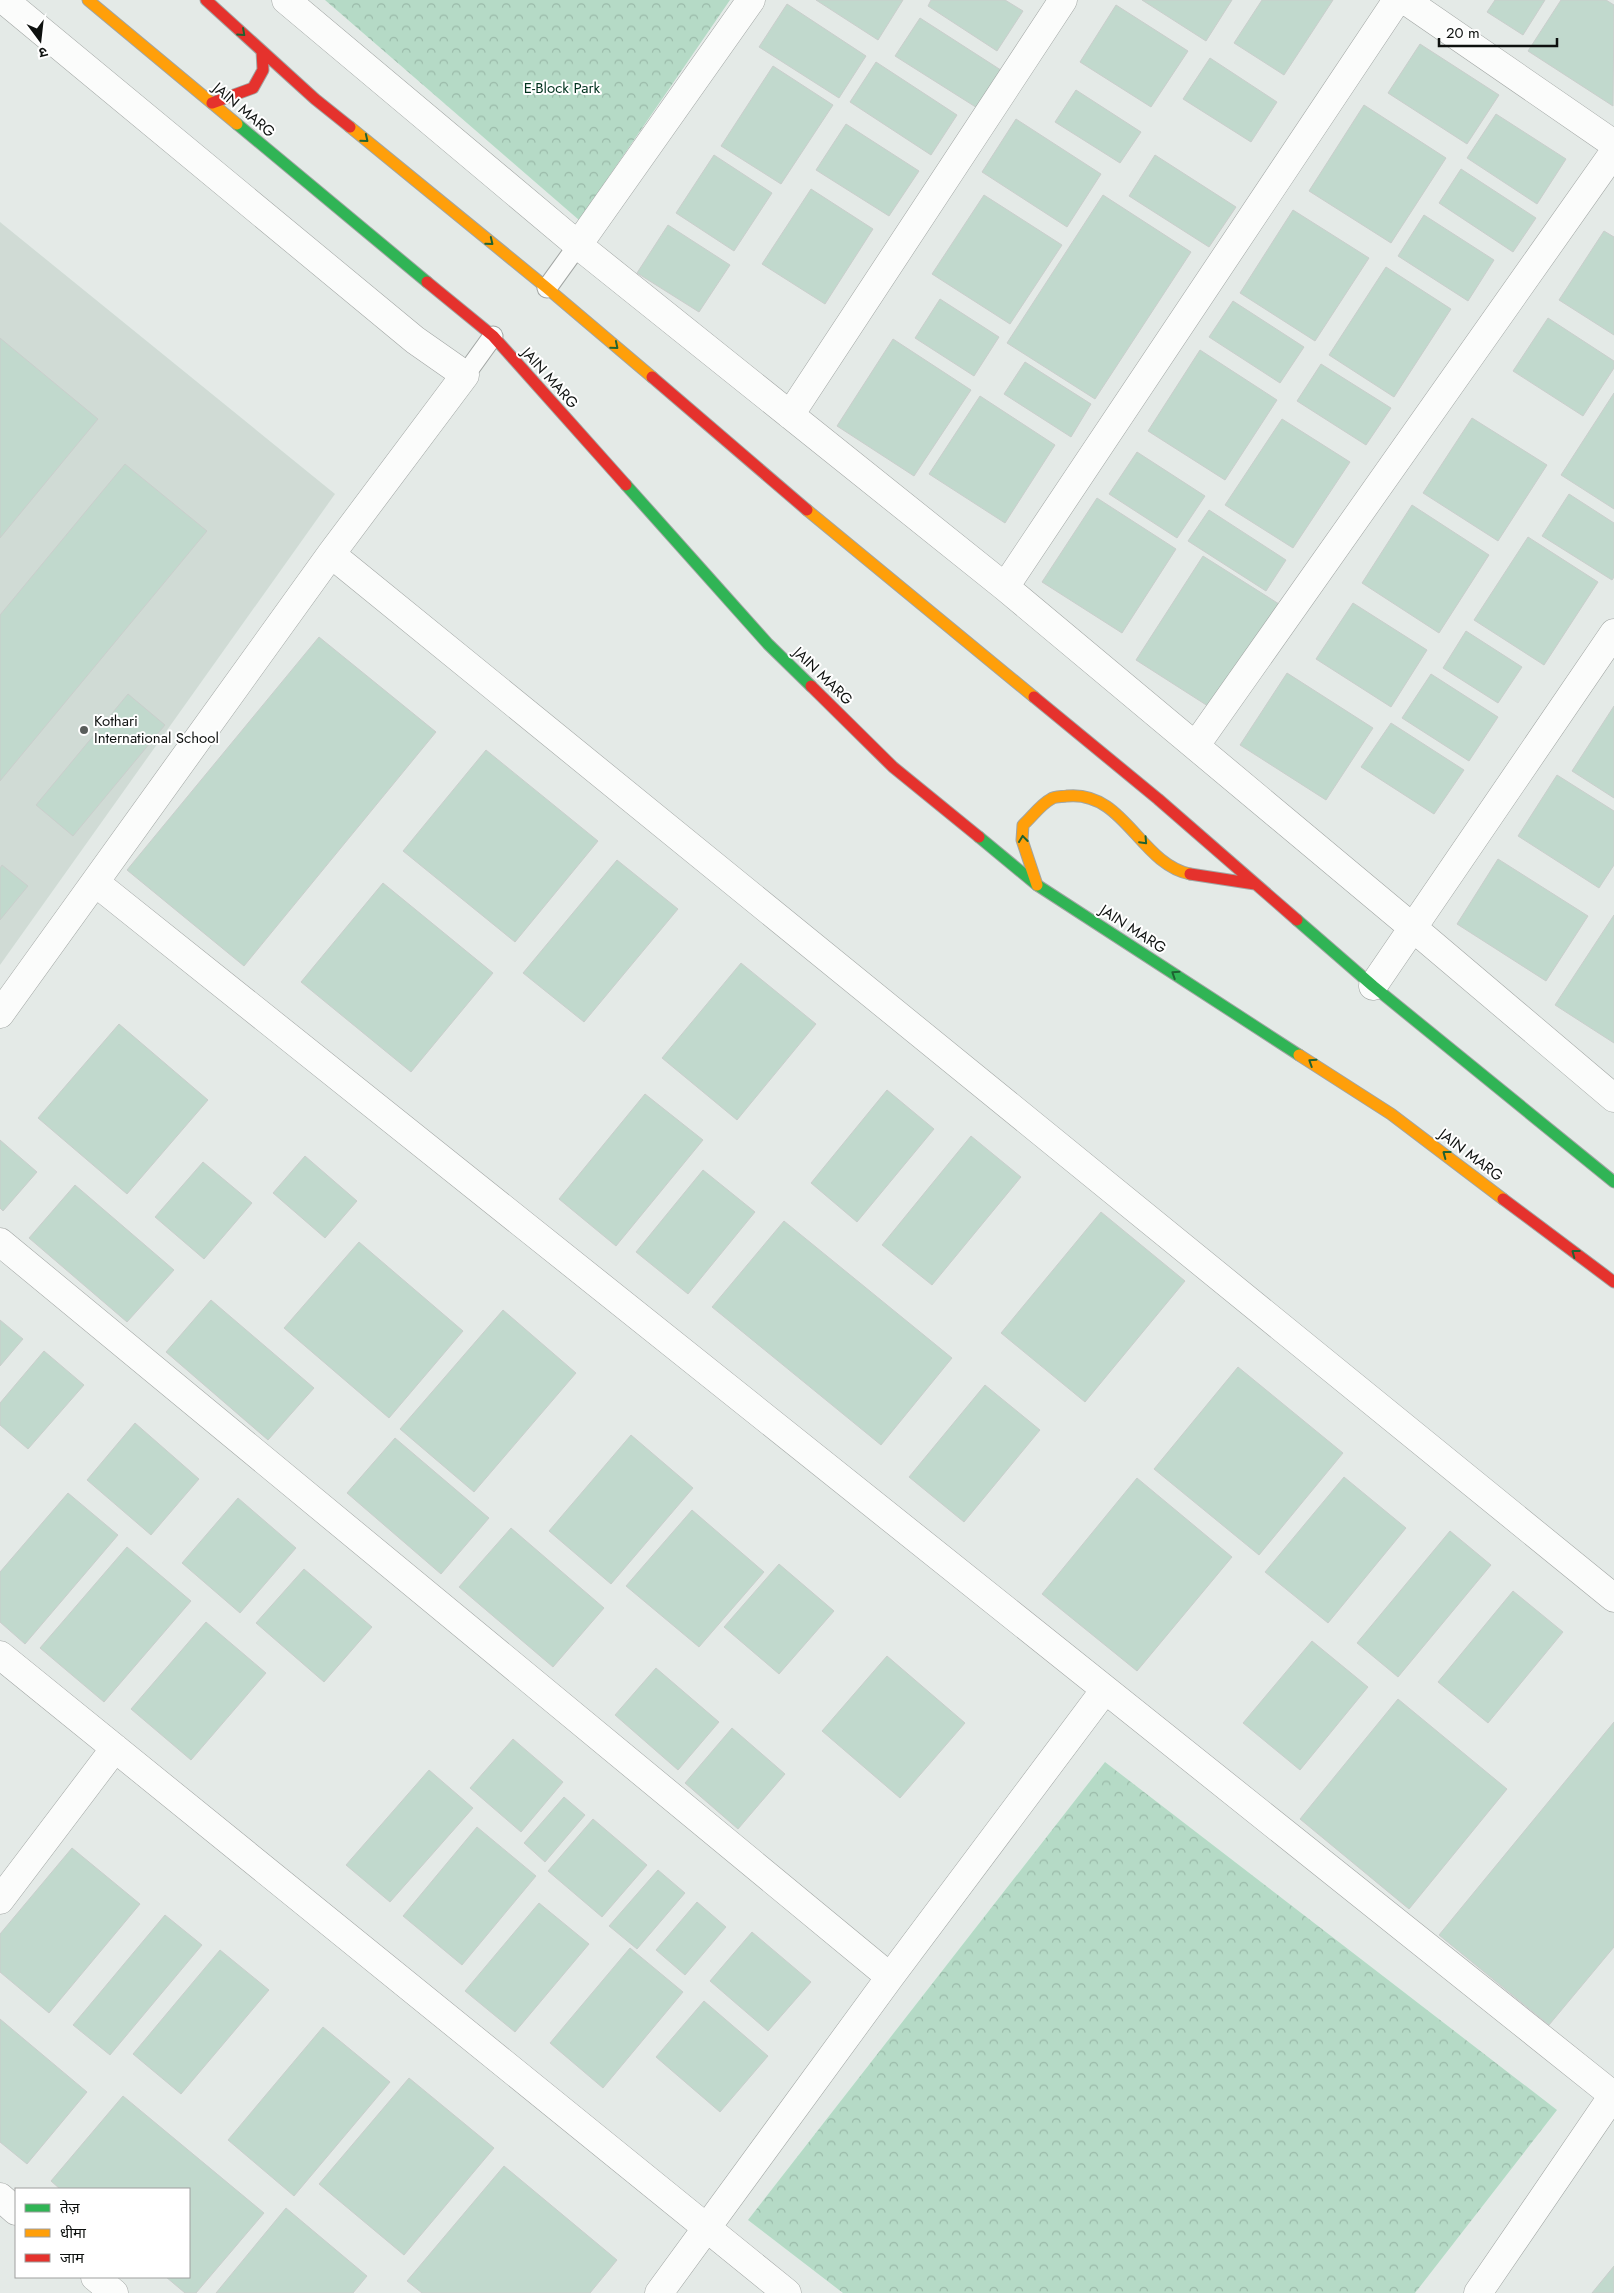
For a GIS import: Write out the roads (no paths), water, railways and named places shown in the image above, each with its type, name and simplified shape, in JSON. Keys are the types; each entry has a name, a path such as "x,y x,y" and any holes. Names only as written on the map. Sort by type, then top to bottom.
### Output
{"street":[{"path":"0,1014 331,554 465,375 416,340 4,0"},
{"name":"JAIN MARG","path":"88,0 493,336 768,644 893,767 1037,885 1392,1114 1614,1282"},
{"path":"206,0 315,98 547,288 851,547 1158,798 1373,986 1614,1182"},
{"path":"286,0 578,245 1004,587 1196,745 1612,1093"},
{"path":"578,245 751,0"},
{"path":"790,415 1063,0"},
{"path":"1004,587 1397,0"},
{"path":"1405,0 1614,144"},
{"path":"212,103 252,88 263,70 262,50"},
{"path":"1196,745 1614,152"},
{"path":"331,554 1614,1598"},
{"path":"1373,986 1614,632"},
{"path":"1037,885 1022,840 1023,825 1052,798 1078,795 1101,803 1122,818 1164,862 1186,873 1255,884"},
{"path":"96,883 1104,1691 1614,2095 1478,2293"},
{"path":"0,1242 890,1977"},
{"path":"0,1655 787,2293"},
{"path":"660,2293 706,2227 890,1977 1104,1691"},
{"path":"0,1900 115,1748"},
{"path":"0,2197 15,2210"},
{"path":"96,2278 114,2293"}],"lane":[{"path":"547,288 578,245"},
{"path":"465,375 493,336"}],"place":[{"name":"Kothari International School","path":"84,730"}],"park label":[{"name":"E-Block Park","path":"562,88"}]}
